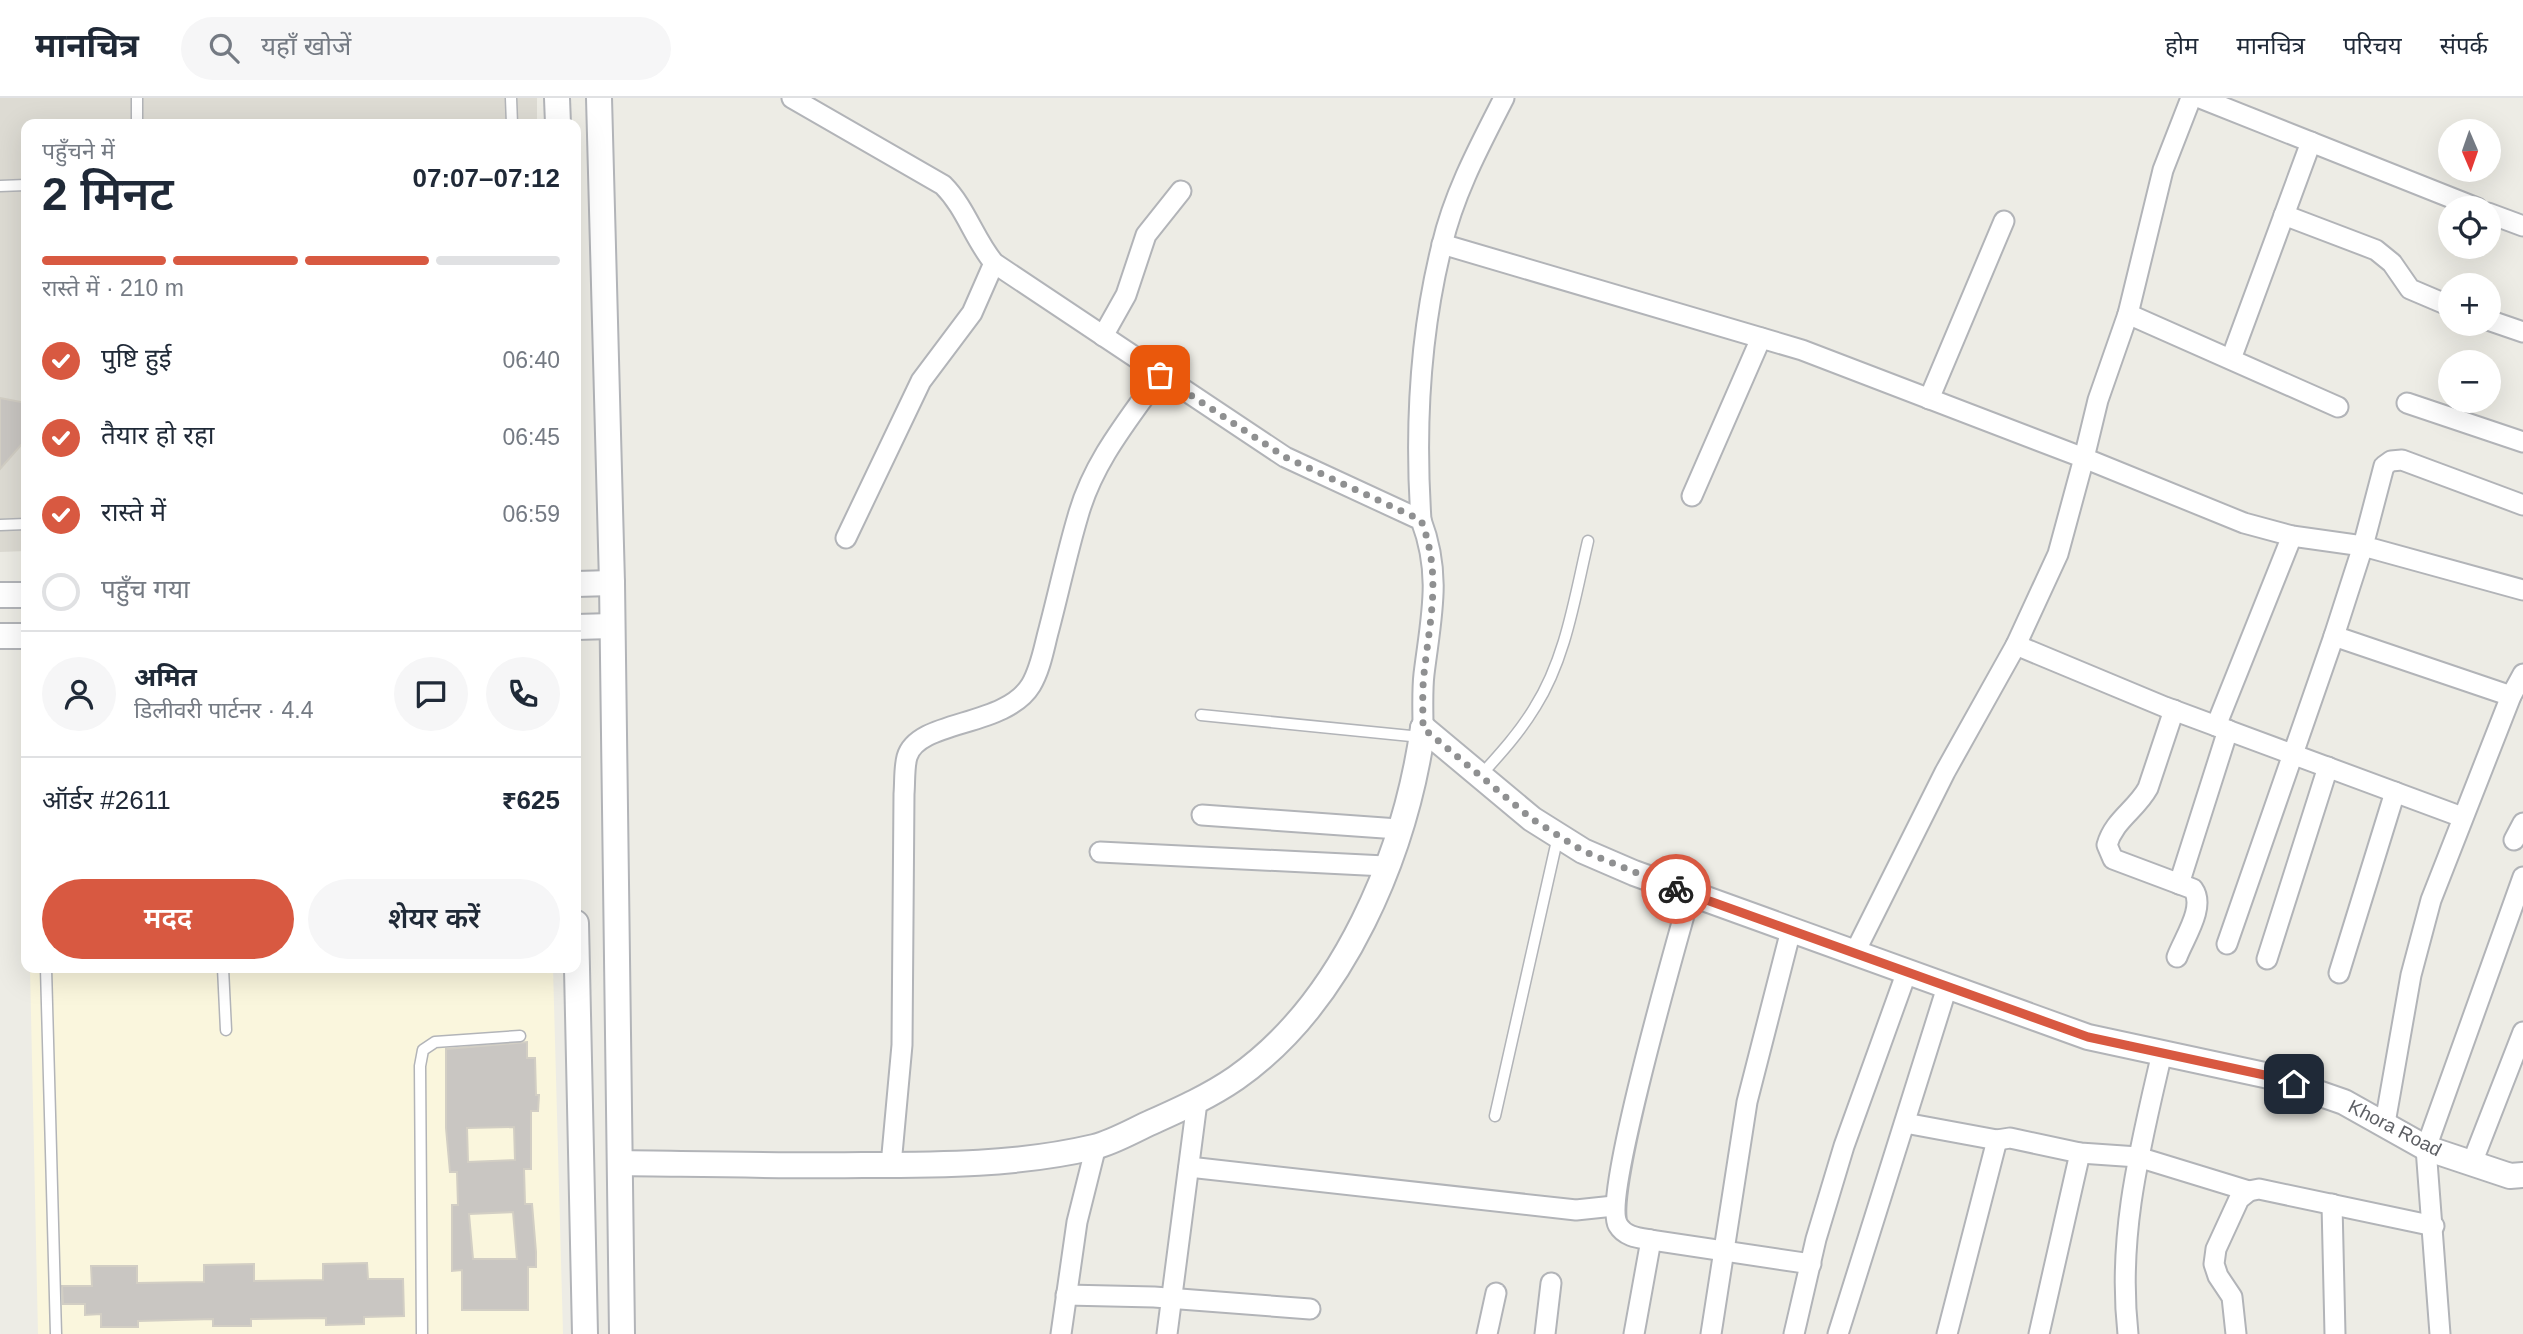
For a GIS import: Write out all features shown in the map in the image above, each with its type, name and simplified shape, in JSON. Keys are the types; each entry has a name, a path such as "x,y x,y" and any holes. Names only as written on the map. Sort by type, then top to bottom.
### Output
{"street":[{"path":"557,98 558,119"},
{"path":"599,98 612,583 622,1334"},
{"path":"792,98 943,186 958,200 981,247 994,263 1160,375 1285,457 1421,520"},
{"path":"620,1163 954,1166 1034,1158 1097,1146 1197,1102 1237,1077 1287,1035 1327,986 1363,924 1418,767 1423,733 1424,677 1435,580 1430,542 1421,520 1418,476 1420,403 1428,326 1442,244 1469,167 1504,98"},
{"path":"1854,954 1945,772 2016,645 2058,554 2098,400 2128,314 2163,170 2191,98"},
{"path":"2200,98 2447,196"},
{"path":"2231,359 2311,142"},
{"path":"1103,336 1126,295 1146,235 1181,191"},
{"path":"2284,215 2376,250 2392,263 2410,289 2438,301"},
{"path":"2501,218 2523,226"},
{"path":"1929,398 2004,220"},
{"path":"1442,244 1802,350 2084,458 2244,523 2292,536 2363,546 2523,590"},
{"path":"846,538 921,381 972,313 994,263"},
{"path":"2128,314 2338,407"},
{"path":"2501,324 2523,332"},
{"path":"1692,496 1761,338"},
{"path":"891,1165 902,1045 904,794 907,756 914,743 931,732 987,717 1011,704 1030,686 1041,663 1078,514 1092,476 1110,445 1160,375"},
{"path":"2407,403 2523,442"},
{"path":"2227,944 2334,636 2363,546 2384,466 2391,461 2402,460 2523,505"},
{"path":"2179,884 2222,728 2292,536"},
{"path":"581,584 612,583"},
{"path":"0,595 21,595"},
{"path":"581,627 612,626"},
{"path":"0,636 21,636"},
{"path":"2334,636 2518,687 2462,817 2431,900 2411,975 2385,1123"},
{"path":"2016,645 2174,710 2462,817"},
{"path":"2174,710 2148,788 2142,799 2120,819 2107,845 2113,859 2193,889 2198,896 2198,906 2177,957"},
{"name":"Khora Road","path":"1423,733 1481,776 1532,819 1583,851 1690,894 1906,974 2088,1037 2269,1076 2344,1102 2426,1148 2523,1180"},
{"path":"2267,959 2328,768"},
{"path":"2339,973 2395,792"},
{"path":"1202,815 1398,829"},
{"path":"1100,852 1385,866"},
{"path":"2440,1334 2434,1226 2426,1148 2523,877"},
{"path":"1690,894 1656,1019 1614,1206 1617,1224 1629,1236 1811,1264"},
{"path":"1711,1334 1747,1102 1791,930"},
{"path":"577,973 585,1334"},
{"path":"1794,1334 1844,1146 1906,974"},
{"path":"1838,1334 1947,987"},
{"path":"2472,1163 2523,1032"},
{"path":"2128,1334 2124,1293 2125,1234 2138,1157 2162,1053"},
{"path":"1167,1334 1197,1102"},
{"path":"1905,1123 1997,1140 2010,1138 2080,1153 2138,1157 2249,1191"},
{"path":"1947,1334 1997,1140"},
{"path":"1061,1334 1077,1222 1097,1146"},
{"path":"2039,1334 2080,1153"},
{"path":"1189,1167 1576,1210 1614,1206"},
{"path":"2236,1334 2232,1297 2218,1276 2214,1264 2216,1249 2239,1199 2249,1191 2259,1189 2434,1226"},
{"path":"2332,1204 2334,1334"},
{"path":"1634,1334 1651,1240"},
{"path":"1545,1334 1551,1283"},
{"path":"1487,1334 1496,1293"},
{"path":"1066,1295 1172,1298 1310,1309"}],"lane":[{"path":"137,98 137,119"},
{"path":"511,98 512,119"},
{"path":"0,186 21,186"},
{"path":"0,525 21,524"},
{"path":"1481,776 1521,727 1554,669 1588,541"},
{"path":"1201,715 1423,733"},
{"path":"1495,1116 1558,835"},
{"path":"46,973 55,1334"},
{"path":"223,973 226,1030"},
{"path":"422,1334 420,1066 423,1050 435,1042 520,1036"}],"shaded area":[{"path":"0,98 537,98 537,119 21,119 21,551 0,552"},
{"path":"30,973 553,973 563,1334 38,1334"}],"building":[{"path":"0,398 21,402 21,445 0,469"},
{"path":"527,1042 527,1058 535,1058 538,1111 531,1111 531,1169 524,1169 525,1204 532,1204 536,1252 536,1267 528,1267 528,1310 462,1310 462,1270 452,1271 452,1205 458,1205 457,1172 450,1172 446,1128 446,1049","holes":["514,1127 515,1160 468,1162 467,1128","513,1212 517,1259 473,1259 469,1214"]},
{"path":"367,1263 368,1279 403,1279 404,1316 364,1317 364,1324 326,1325 326,1318 251,1319 251,1326 213,1326 213,1319 138,1321 138,1327 101,1327 101,1314 85,1315 85,1304 63,1304 62,1286 92,1286 91,1266 137,1266 137,1283 204,1282 204,1265 254,1264 254,1281 323,1280 323,1264"}],"way so far":[{"path":"1160,375 1285,457 1421,520 1430,542 1435,580 1424,677 1423,728 1532,819 1583,851 1676,889"}],"route":[{"path":"1676,889 1906,974 2088,1037 2269,1076 2294,1084"}]}
